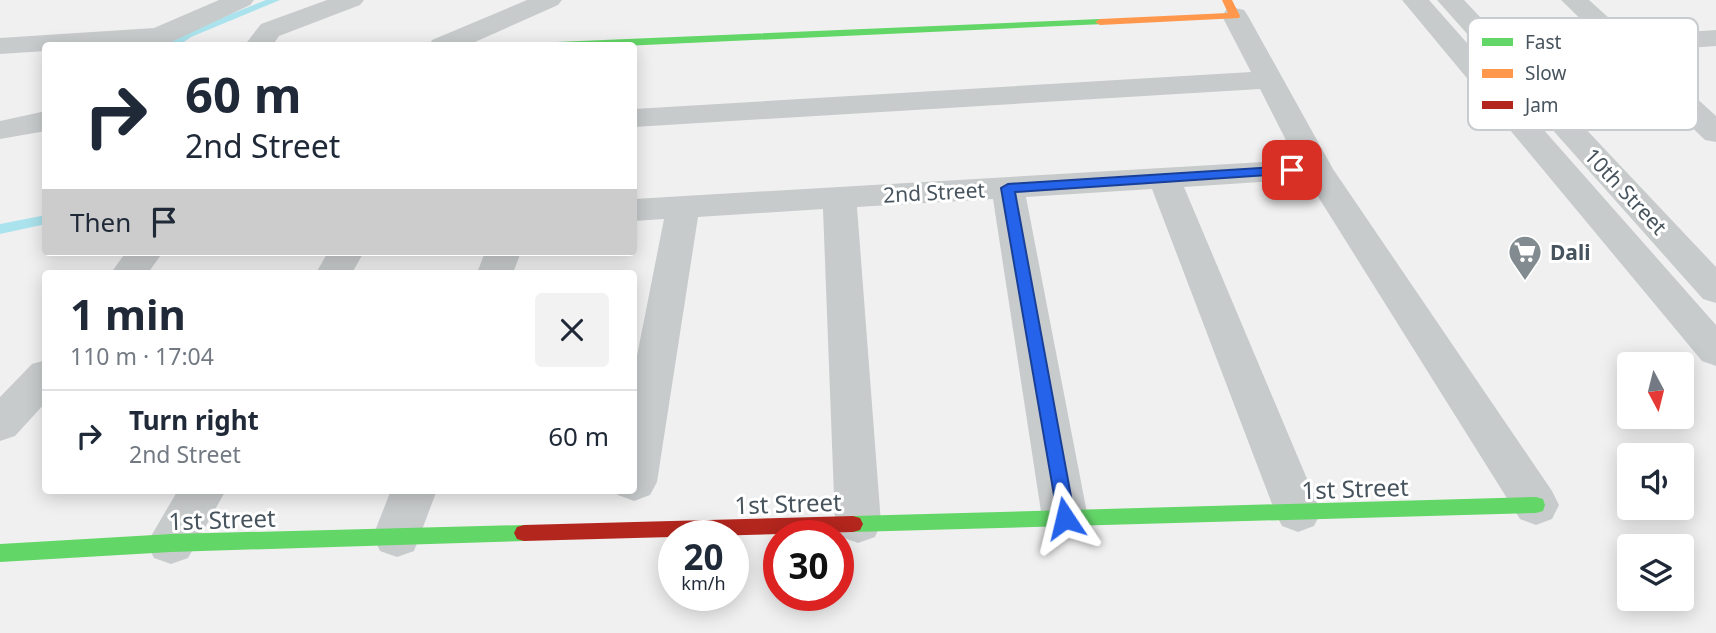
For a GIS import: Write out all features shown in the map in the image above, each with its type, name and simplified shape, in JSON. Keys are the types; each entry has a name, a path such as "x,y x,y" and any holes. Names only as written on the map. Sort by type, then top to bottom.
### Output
{"street":[{"path":"121,42 151,41 241,0"},
{"path":"260,42 270,30 351,0"},
{"path":"451,42 550,0"},
{"path":"1415,0 1468,62"},
{"name":"10th Street","path":"1450,0 1468,20"},
{"path":"1574,0 1593,18"},
{"path":"606,42 1231,8 1317,169 1536,505"},
{"path":"1698,39 1716,38"},
{"path":"0,46 42,45"},
{"path":"637,118 1270,80"},
{"path":"0,130 31,126 42,122"},
{"path":"1526,130 1716,351"},
{"name":"10th Street","path":"1569,130 1716,290"},
{"name":"2nd Street","path":"637,210 1317,169"},
{"path":"1164,178 1298,512"},
{"path":"1008,188 1065,518"},
{"path":"839,198 858,523"},
{"path":"637,465 683,207"},
{"path":"131,270 142,256"},
{"path":"0,424 42,379"},
{"path":"171,543 201,494"},
{"path":"397,536 413,494"},
{"name":"1st Street","path":"0,553 171,543 397,536 629,510 858,523 1536,505"}],"waterway":[{"path":"176,42 187,35 275,0"},
{"path":"0,229 42,220"}],"traffic: fast":[{"path":"627,42 1100,22"},
{"path":"854,524 1536,505"},
{"path":"0,553 171,543 524,533"}],"traffic: slow":[{"path":"1100,22 1235,16 1227,0"}],"traffic: jam":[{"path":"524,533 763,526"}],"place":[{"name":"Dali","path":"1525,282"}],"route":[{"path":"1065,518 1008,188 1292,170"}]}
